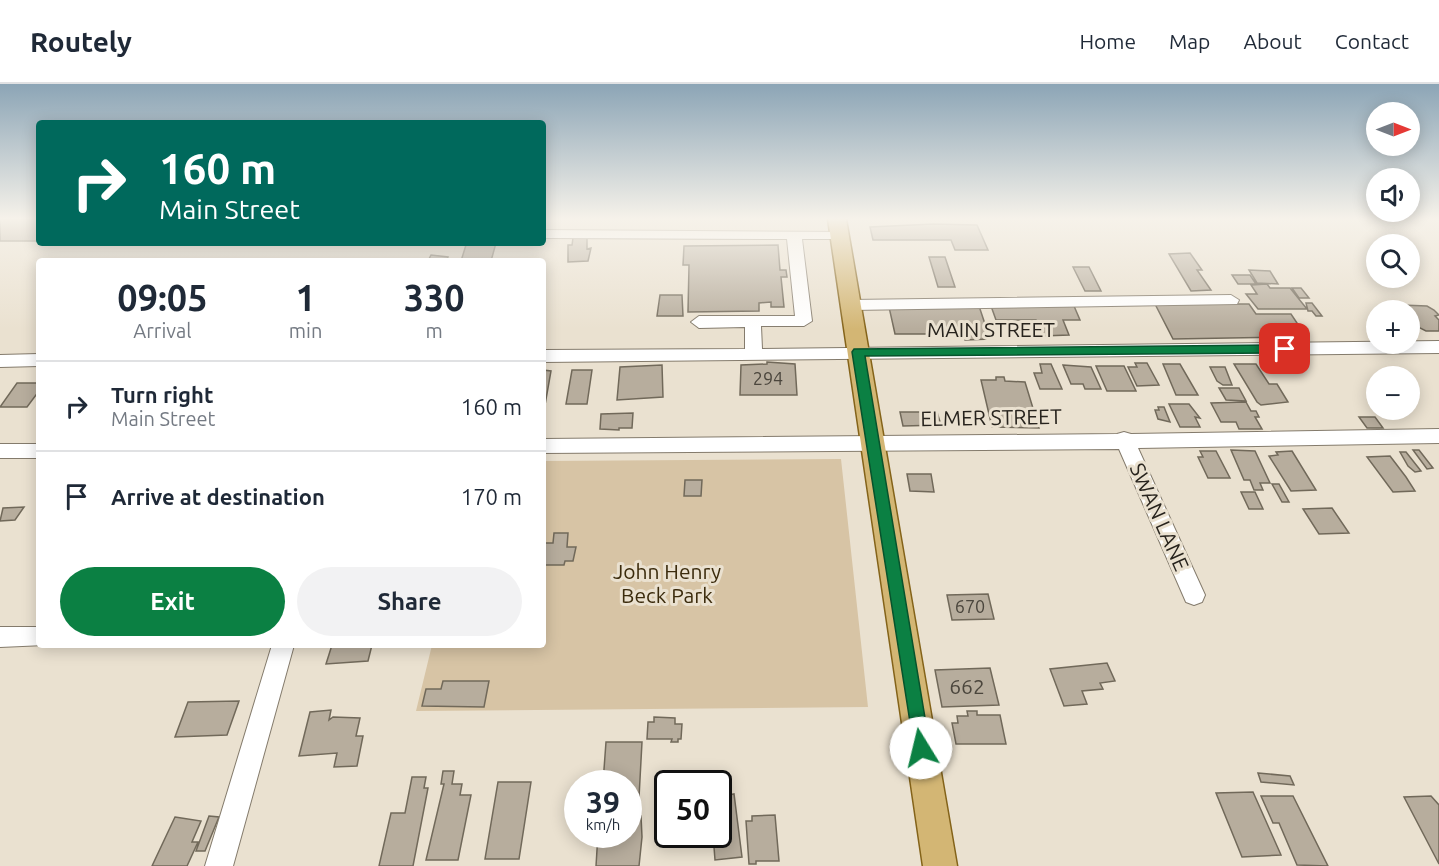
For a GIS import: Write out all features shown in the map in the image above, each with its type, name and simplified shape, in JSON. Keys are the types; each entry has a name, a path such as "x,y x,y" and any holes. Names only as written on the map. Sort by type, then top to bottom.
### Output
{"main road":[{"path":"843,255 940,866"}],"street":[{"path":"699,322 804,321 796,255"},
{"path":"851,305 1231,300"},
{"path":"753,321 754,353"},
{"name":"MAIN STREET","path":"546,356 1439,347"},
{"path":"0,361 36,360"},
{"name":"ELMER STREET","path":"546,446 1302,440 1439,436"},
{"name":"SWAN LANE","path":"1124,440 1194,595"},
{"path":"0,451 36,451"},
{"path":"0,637 36,637"},
{"path":"219,866 282,648"}],"green space":[{"name":"John Henry Beck Park","path":"841,459 868,707 416,711 431,648 546,648 546,461"}],"building":[{"path":"431,255 448,257 448,258 430,258"},
{"path":"463,255 493,255 492,258 462,258"},
{"path":"568,255 589,255 588,261 568,262"},
{"path":"684,255 779,255 780,270 786,270 787,277 781,277 784,307 771,307 771,302 759,303 759,311 688,312 689,265 683,265"},
{"path":"1170,255 1192,255 1202,270 1197,270 1211,290 1191,291"},
{"path":"929,257 945,257 955,287 938,287"},
{"path":"1073,267 1089,267 1101,291 1085,291"},
{"path":"1249,270 1270,271 1278,284 1257,283"},
{"path":"1232,275 1250,275 1256,284 1238,284"},
{"path":"1267,284 1270,288 1290,288 1307,309 1258,309 1246,294 1257,294 1251,285"},
{"path":"1292,288 1301,288 1309,298 1299,298"},
{"path":"660,295 682,295 683,316 657,316"},
{"path":"1306,303 1312,303 1322,316 1316,316 1312,311 1308,311"},
{"path":"1155,304 1249,304 1256,314 1291,314 1301,329 1277,329 1283,337 1173,339"},
{"path":"979,306 990,339 965,340 963,334 895,334 889,307"},
{"path":"991,306 1074,306 1080,320 1063,320 1069,335 1042,336 1036,320 996,320"},
{"path":"1420,306 1427,306 1439,315 1435,316 1439,320 1439,331 1426,331 1420,328"},
{"path":"767,362 795,364 797,395 740,395 741,365 767,364"},
{"path":"1135,363 1147,363 1159,385 1137,386 1128,367 1137,367"},
{"path":"1040,364 1051,364 1062,389 1040,389 1034,373 1042,373"},
{"path":"1163,364 1180,364 1198,395 1176,395"},
{"path":"1234,364 1256,364 1269,384 1277,384 1288,402 1261,405"},
{"path":"662,365 663,397 617,400 620,367"},
{"path":"1063,365 1091,367 1101,389 1085,389 1083,384 1071,384"},
{"path":"1096,366 1124,366 1136,391 1107,391"},
{"path":"1210,367 1225,367 1232,385 1223,385 1217,381"},
{"path":"546,370 551,371 546,399"},
{"path":"572,370 592,370 587,404 566,404"},
{"path":"996,377 1004,377 1005,381 1025,382 1039,428 992,427 981,380 996,380"},
{"path":"17,383 36,383 36,395 27,407 0,407"},
{"path":"1219,388 1239,388 1246,401 1226,400"},
{"path":"1246,402 1251,411 1256,411 1259,417 1255,417 1262,429 1239,429 1236,422 1221,422 1211,403"},
{"path":"1169,404 1189,404 1200,418 1195,417 1200,427 1180,427"},
{"path":"1158,407 1164,407 1170,422 1158,419 1155,410 1159,410"},
{"path":"900,412 937,412 941,425 903,426"},
{"path":"633,413 632,428 600,429 601,414"},
{"path":"1359,417 1366,417 1366,420 1377,420 1383,428 1367,428"},
{"path":"1231,450 1255,451 1270,483 1260,483 1263,490 1254,490 1250,480 1244,480"},
{"path":"1413,450 1419,450 1433,468 1427,469"},
{"path":"1200,451 1216,451 1230,478 1208,478 1198,457 1203,457"},
{"path":"1292,451 1316,490 1291,491 1269,456 1278,455 1276,452"},
{"path":"1400,452 1406,452 1421,471 1415,472 1408,466"},
{"path":"1390,456 1415,491 1393,492 1367,457"},
{"path":"907,474 931,474 934,492 910,491"},
{"path":"685,480 702,480 701,496 684,496"},
{"path":"1272,484 1279,484 1289,502 1282,502"},
{"path":"1241,492 1255,492 1263,509 1249,509"},
{"path":"24,507 15,520 0,521 3,508"},
{"path":"1332,508 1349,533 1319,534 1303,509"},
{"path":"554,533 568,533 567,547 576,547 573,561 565,561 564,565 546,565 546,543 553,543"},
{"path":"988,594 994,619 952,620 947,595"},
{"path":"331,648 371,648 368,661 326,664"},
{"path":"1107,663 1115,681 1100,683 1103,689 1082,691 1087,704 1064,706 1050,669"},
{"path":"990,668 999,705 942,707 935,670"},
{"path":"443,681 489,681 484,707 422,706 426,689 441,689"},
{"path":"239,701 227,735 175,737 188,702"},
{"path":"331,710 329,720 333,717 360,718 356,736 363,736 357,766 334,767 337,753 299,756 310,712"},
{"path":"967,711 977,711 977,715 1000,715 1006,744 956,744 952,723 958,723 957,716 968,716"},
{"path":"654,717 675,718 675,724 682,724 681,739 678,739 678,742 671,742 672,739 647,739 648,722 654,722"},
{"path":"606,742 642,742 640,770 604,770"},
{"path":"443,771 454,771 452,784 462,784 460,795 471,795 458,860 426,860 444,784 441,784"},
{"path":"1258,773 1290,776 1294,785 1261,782"},
{"path":"412,777 426,777 424,788 428,788 413,866 379,866 391,813 405,813"},
{"path":"498,782 531,782 519,859 485,859"},
{"path":"1253,792 1281,855 1242,857 1216,793"},
{"path":"732,794 734,794 742,857 715,860 714,848 732,848"},
{"path":"1261,796 1293,796 1328,866 1297,865 1279,823 1273,823"},
{"path":"1431,796 1439,805 1439,864 1404,797"},
{"path":"775,815 779,861 756,861 756,864 749,864 746,821 752,821 752,816"},
{"path":"209,816 219,817 205,851 196,851"},
{"path":"175,817 201,821 192,842 198,842 187,866 152,866"},
{"path":"597,848 641,848 639,866 596,866"}],"route":[{"path":"921,748 858,352 1118,352 1285,349"}]}
